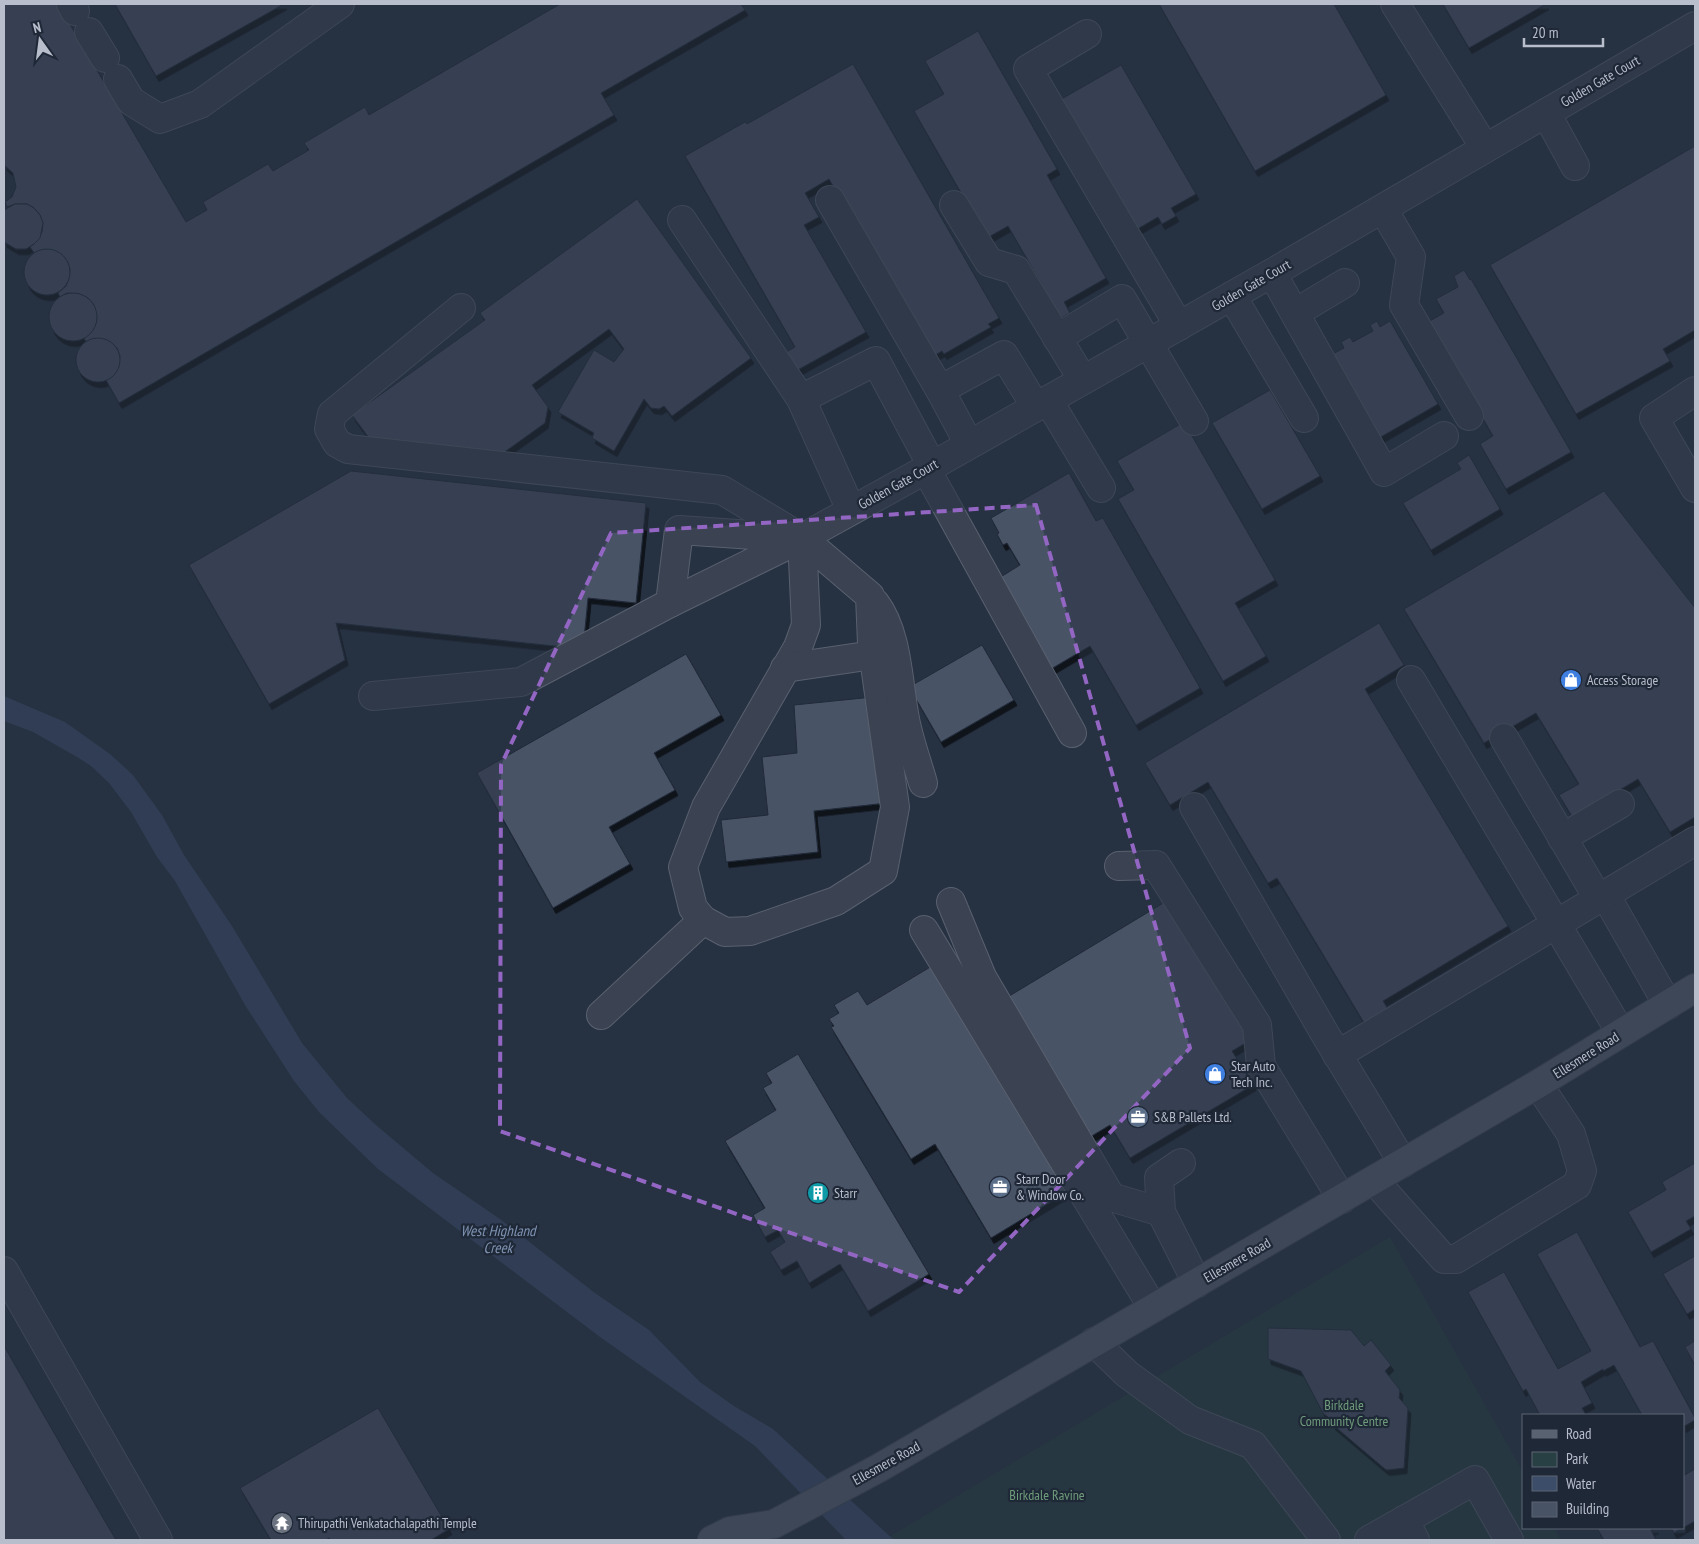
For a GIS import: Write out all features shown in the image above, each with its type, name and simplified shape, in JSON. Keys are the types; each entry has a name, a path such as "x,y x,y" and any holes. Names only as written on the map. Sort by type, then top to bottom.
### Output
{"main road":[{"name":"Ellesmere Road","path":"712,1540 730,1531 770,1532 1538,1084 1695,988"}],"street":[{"path":"78,16 131,101 160,119 200,104 340,4"},
{"path":"1395,4 1486,148"},
{"name":"Golden Gate Court","path":"373,696 520,682 670,603 802,538 1232,296 1695,26"},
{"path":"1087,34 1028,69 1179,326"},
{"path":"1546,113 1575,166"},
{"path":"830,200 940,390 969,444"},
{"path":"954,205 989,262 1016,270 1083,380"},
{"path":"1383,209 1411,257 1404,304 1469,416"},
{"path":"682,220 801,399 851,510"},
{"path":"1272,273 1384,472 1444,436"},
{"path":"1295,313 1345,283"},
{"path":"1232,296 1304,418"},
{"path":"1057,338 1122,300 1194,421"},
{"path":"462,308 332,414 329,429 337,443 348,449 722,490 802,538 870,596 882,612 893,644 906,721 923,783"},
{"path":"940,390 1004,355 1042,403 1101,488"},
{"path":"801,399 876,360 928,467 1072,732"},
{"path":"1695,391 1654,418 1695,488"},
{"path":"670,603 679,530 802,538"},
{"path":"802,538 806,625 798,647 706,807 683,867 693,908 704,920 725,932 750,931 836,901 883,871 895,807 873,655 870,596"},
{"path":"785,668 873,655"},
{"path":"1411,680 1621,1033"},
{"path":"1504,738 1562,838 1602,898 1668,1005"},
{"path":"1562,838 1620,804"},
{"path":"1194,808 1337,1055 1403,1163"},
{"path":"1337,1055 1695,841"},
{"path":"1118,866 1156,865 1257,1025 1261,1066 1342,1199"},
{"path":"951,902 982,977 1111,1197 1160,1212"},
{"path":"601,1015 704,920"},
{"path":"924,930 1154,1308"},
{"path":"1374,1180 1444,1259 1456,1259 1577,1185 1582,1171 1570,1134 1538,1084"},
{"path":"1181,1163 1159,1178 1160,1212 1198,1282"},
{"path":"4,1271 158,1540"},
{"path":"1094,1342 1128,1374 1190,1420 1253,1445 1326,1540"},
{"path":"1368,1540 1410,1530 1474,1480 1510,1540"}],"highlighted area":[{"path":"1036,505 1190,1048 959,1292 500,1131 501,765 611,533"}],"green space":[{"name":"Birkdale Community Centre","path":"1390,1237 1522,1470 1522,1529 1555,1529 1561,1540 884,1540"}],"water":[{"name":"West Highland Creek","path":"4,696 65,722 110,754 133,775 162,815 184,855 232,926 302,1043 347,1098 433,1173 500,1219 595,1293 649,1330 700,1382 734,1406 773,1429 894,1540 846,1540 755,1446 600,1337 378,1169 319,1112 294,1081 245,1005 175,881 157,857 131,812 109,783 91,766 77,757 33,732 4,721"}],"building":[{"path":"4,4 58,4 186,222 207,210 203,202 268,164 273,171 309,150 304,143 365,107 369,115 560,4 741,4 745,10 601,93 614,115 119,403 106,380 113,376 119,366 120,356 117,348 106,340 93,339 86,342 84,338 92,331 96,323 97,317 94,305 88,298 79,294 67,293 60,297 58,293 66,286 69,278 70,269 68,263 64,257 54,251 42,250 35,254 30,247 36,242 42,232 43,223 40,215 27,204 15,204 7,207 5,202 12,197 16,187 13,173 4,165"},
{"path":"115,4 284,4 156,76"},
{"path":"1159,4 1334,4 1386,95 1255,171"},
{"path":"1443,4 1546,4 1469,48"},
{"path":"978,31 1057,169 1047,175 1106,278 1064,302 1070,313 1061,318 1008,226 987,238 914,111 944,94 925,61"},
{"path":"853,64 999,318 988,324 991,327 944,354 942,351 932,357 829,179 805,193 819,217 804,225 866,332 794,372 783,354 795,347 685,156 745,122 747,124"},
{"path":"1121,65 1196,194 1171,208 1176,216 1162,224 1158,217 1134,231 1058,101"},
{"path":"1695,146 1695,330 1663,349 1670,361 1576,414 1490,265"},
{"path":"637,199 751,358 672,416 664,406 659,409 651,408 644,399 614,451 592,438 594,433 558,412 594,350 614,362 624,349 609,329 532,385 548,407 545,423 499,456 372,442 352,415 485,320 480,313"},
{"path":"15,204 27,204 34,208 40,215 43,223 40,238 26,249 16,249 4,242 4,210"},
{"path":"47,249 60,253 66,259 70,272 66,285 60,291 47,295 34,291 28,285 24,272 28,259 34,253"},
{"path":"1464,270 1571,452 1506,489 1480,444 1493,436 1428,322 1444,313 1436,299 1458,287 1454,276"},
{"path":"73,293 82,295 90,300 95,308 97,317 95,326 90,334 82,339 73,341 64,339 56,334 51,326 49,317 51,308 56,300 64,295"},
{"path":"1377,321 1380,327 1390,321 1438,404 1379,438 1331,355 1344,348 1341,342 1350,337 1353,342 1373,331 1370,325"},
{"path":"98,338 110,342 116,348 120,360 116,372 110,378 98,382 86,378 80,372 76,360 80,348 86,342"},
{"path":"1270,390 1320,476 1262,509 1212,423"},
{"path":"1184,422 1275,580 1235,603 1266,656 1223,681 1118,499 1134,490 1117,461"},
{"path":"1469,455 1500,509 1431,550 1403,503 1461,469 1457,463"},
{"path":"351,471 646,503 636,603 588,598 583,649 336,623 345,660 269,704 189,565"},
{"path":"1069,473 1096,521 1103,518 1200,688 1136,725 1090,646 1051,669 999,578 1020,565 1007,543 1003,545 991,518"},
{"name":"Access Storage","path":"1604,491 1695,608 1695,817 1670,832 1638,779 1573,818 1559,795 1579,784 1536,713 1484,743 1404,609"},
{"path":"1379,623 1404,665 1365,689 1508,926 1383,1001 1393,1017 1369,1031 1277,878 1268,883 1208,782 1170,805 1145,763"},
{"path":"982,645 1014,700 941,742 909,687"},
{"path":"686,654 721,715 654,753 675,790 609,827 630,864 553,908 477,773"},
{"path":"873,697 887,803 814,811 818,852 726,862 721,820 768,815 762,757 797,753 794,705"},
{"path":"1170,899 1254,1038 1232,1051 1253,1085 1130,1158 1110,1125 1090,1137 1006,998"},
{"path":"937,963 1072,1189 991,1238 935,1144 911,1159 831,1027 834,1026 829,1019 839,1013 834,1005 858,991 867,1005"},
{"name":"Starr","path":"798,1054 929,1274 868,1311 840,1264 809,1283 797,1261 781,1270 770,1252 785,1242 778,1230 765,1237 753,1215 765,1208 725,1141 776,1110 763,1088 772,1083 766,1073"},
{"path":"1695,1163 1695,1216 1686,1221 1691,1229 1651,1252 1628,1212 1666,1190 1662,1182"},
{"path":"1577,1232 1640,1347 1653,1341 1695,1420 1684,1426 1684,1414 1641,1414 1614,1365 1581,1382 1592,1403 1582,1408 1585,1414 1539,1414 1526,1389 1523,1391 1468,1292 1504,1272 1558,1369 1591,1351 1537,1254"},
{"path":"1695,1256 1695,1309 1687,1314 1663,1274"},
{"path":"1268,1328 1351,1330 1364,1346 1371,1340 1391,1365 1385,1371 1400,1390 1399,1398 1408,1408 1404,1468 1385,1469 1332,1424 1334,1422 1323,1413 1301,1371 1268,1359"},
{"path":"1695,1341 1695,1365 1685,1347"},
{"path":"4,1346 103,1518 116,1540 4,1540"},
{"path":"378,1408 449,1529 431,1540 330,1540 329,1538 326,1540 271,1540 240,1488"},
{"path":"1695,1469 1695,1521 1684,1527 1684,1475"},
{"path":"1598,1529 1654,1529 1651,1530 1656,1540 1604,1540"},
{"path":"1672,1529 1681,1529 1674,1533"}],"place":[{"name":"Access Storage","path":"1571,680"},
{"name":"Star Auto Tech Inc.","path":"1215,1074"},
{"name":"S&B Pallets Ltd.","path":"1138,1117"},
{"name":"Starr Door & Window Co.","path":"1000,1187"},
{"name":"Starr","path":"818,1193"},
{"name":"Thirupathi Venkatachalapathi Temple","path":"282,1523"}],"park label":[{"name":"Birkdale Ravine","path":"1047,1495"}]}
